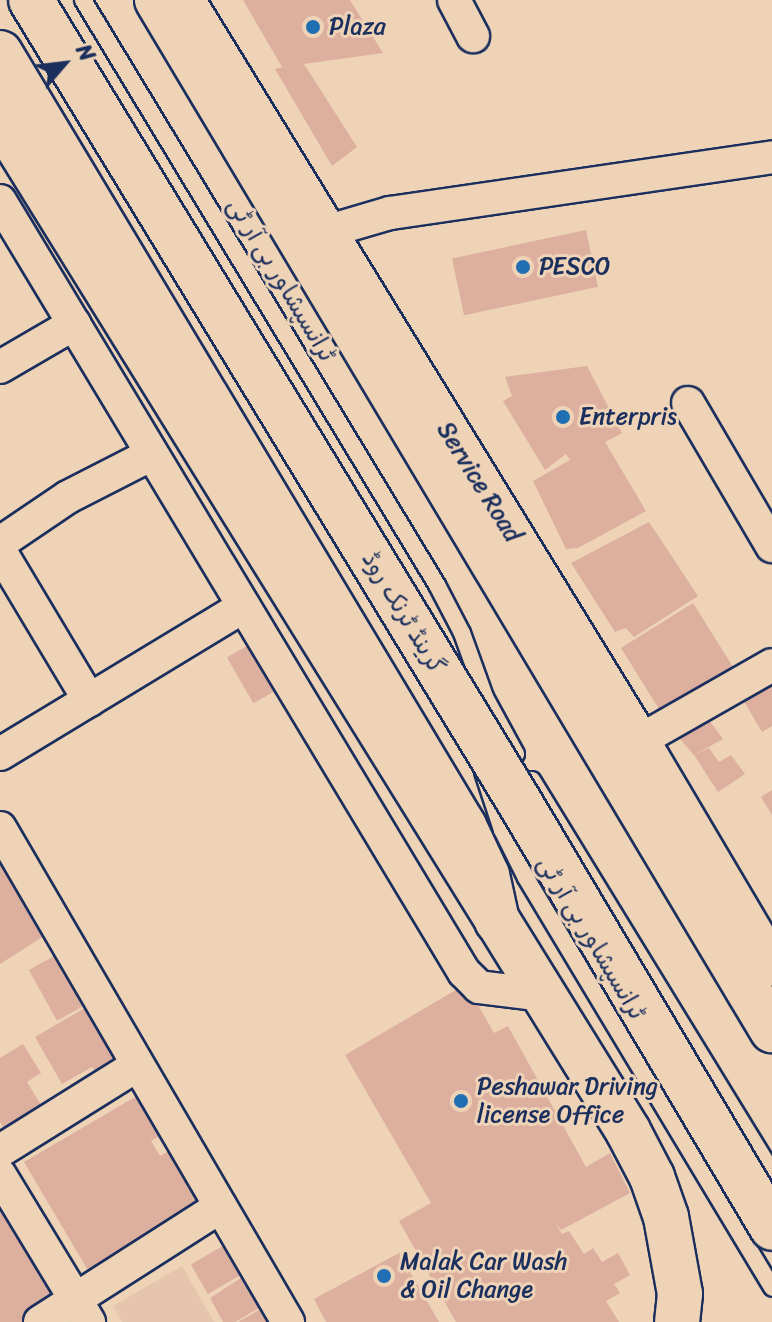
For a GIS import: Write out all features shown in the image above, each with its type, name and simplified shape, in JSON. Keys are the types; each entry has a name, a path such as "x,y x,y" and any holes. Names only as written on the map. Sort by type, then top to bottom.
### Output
{"main road":[{"name":"گرینڈ ٹرنک روڈ","path":"31,0 520,803 772,1228"},
{"path":"157,0 772,1030"},
{"path":"0,53 464,826 487,875 497,921"},
{"path":"0,118 628,1131 652,1177 675,1258 680,1294 677,1322"}],"street":[{"name":"Service Road","path":"184,0 639,741 761,926 772,966"},
{"path":"454,0 473,36"},
{"path":"325,232 390,213 772,157"},
{"path":"0,201 464,972 479,987 543,995"},
{"path":"0,367 74,324"},
{"path":"688,403 772,546"},
{"path":"0,543 68,497 152,454"},
{"path":"0,551 89,700"},
{"path":"0,754 244,606"},
{"path":"639,741 772,665"},
{"path":"0,828 288,1322"},
{"path":"0,1151 136,1066"},
{"path":"0,1175 82,1311"},
{"path":"40,1322 82,1311 220,1207"}],"lane":[{"name":"ٹرانسپشاور بی آر ٹی","path":"86,5 437,585 462,633 485,697 507,739 772,1172"},
{"name":"ٹرانسپشاور بی آر ٹی","path":"437,585 475,699 481,760 502,830 526,878 772,1288"}],"shaded area":[{"path":"182,1266 214,1322 122,1322 113,1306"}],"building":[{"name":"Plaza","path":"243,0 350,0 383,53 304,64 357,147 332,166 275,69 292,65 282,67"},
{"name":"PESCO","path":"586,230 598,287 464,315 452,258"},
{"path":"587,366 622,433 605,442 646,511 578,548 566,549 533,481 570,460 566,454 545,470 503,401 512,396 505,377"},
{"path":"649,522 698,596 634,637 626,628 615,632 571,563"},
{"path":"693,603 738,674 665,719 621,648"},
{"path":"259,639 286,685 253,703 227,658"},
{"path":"772,674 772,726 762,732 739,693"},
{"path":"708,719 723,739 694,755 674,732"},
{"path":"709,748 719,762 731,755 745,774 718,792 694,755"},
{"path":"772,790 772,815 761,797"},
{"path":"0,837 52,931 0,964"},
{"path":"63,951 91,1002 57,1021 29,970"},
{"path":"466,984 494,1033 508,1026 586,1167 610,1153 630,1193 561,1230 555,1222 562,1234 569,1231 584,1254 593,1248 602,1262 618,1253 630,1275 614,1284 620,1293 606,1301 619,1322 456,1322 399,1221 431,1203 345,1055"},
{"path":"90,1005 121,1060 97,1074 92,1067 62,1084 35,1037"},
{"path":"23,1044 41,1073 27,1082 44,1110 14,1145 0,1122 0,1058"},
{"path":"154,1086 166,1132 151,1141 160,1156 181,1144 223,1216 99,1289 24,1162"},
{"path":"0,1188 85,1301 47,1322 0,1322"},
{"path":"235,1239 252,1268 208,1294 191,1264"},
{"name":"Malak Car Wash & Oil Change","path":"399,1253 439,1322 326,1322 314,1299"},
{"path":"252,1271 271,1301 235,1322 223,1322 210,1298"},
{"path":"273,1302 285,1322 238,1322"}],"place":[{"name":"Plaza","path":"313,27"},
{"name":"PESCO","path":"523,267"},
{"name":"Enterpris","path":"563,417"},
{"name":"Peshawar Driving license Office","path":"461,1101"},
{"name":"Malak Car Wash & Oil Change","path":"384,1276"}]}
